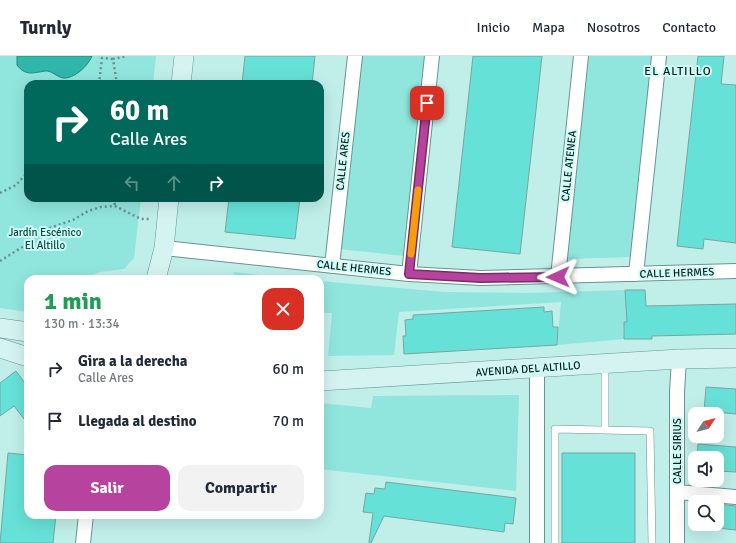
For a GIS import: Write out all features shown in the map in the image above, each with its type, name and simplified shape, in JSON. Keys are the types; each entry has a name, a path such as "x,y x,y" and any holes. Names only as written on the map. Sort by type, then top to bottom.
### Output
{"street":[{"path":"181,80 184,56"},
{"name":"CALLE ARES","path":"332,266 354,56"},
{"path":"409,274 432,56"},
{"name":"CALLE ATENEA","path":"558,277 581,56"},
{"path":"636,274 659,56"},
{"path":"157,275 164,248 168,202"},
{"name":"CALLE HERMES","path":"164,248 409,274 481,278 736,271"},
{"path":"0,328 24,331"},
{"path":"0,348 24,356"},
{"name":"AVENIDA DEL ALTILLO","path":"324,381 679,359 736,358"},
{"name":"CALLE SIRIUS","path":"677,543 677,392 679,359"},
{"path":"536,368 537,543"},
{"path":"677,492 736,497"},
{"path":"83,543 86,519"}],"lane":[{"path":"605,364 605,430"},
{"path":"555,543 555,429 650,431 652,543"}],"path":[{"path":"100,80 102,58 113,59 127,56"},
{"path":"113,59 116,80"},
{"path":"0,193 16,185 24,176"},
{"path":"114,202 115,206"},
{"path":"0,261 20,249 38,232 73,220 94,209 115,206 140,219 166,221"}],"green space":[{"name":"Jardín Escénico El Altillo","path":"0,56 156,56 153,80 24,80 24,202 141,202 134,258 124,269 100,272 91,275 24,275 24,311 0,308"},
{"path":"361,56 426,56 404,256 340,249"},
{"path":"589,56 652,56 631,257 567,259"},
{"path":"234,272 261,275 234,275"},
{"path":"324,281 444,292 526,293 627,290 627,322 623,329 624,339 557,345 561,302 399,312 394,355 328,356 332,313 324,313"},
{"path":"519,395 516,491 324,469 324,403 371,408 373,396"}],"shaded area":[{"path":"17,56 92,56 80,71 72,76 63,78 47,71 30,73 23,71 17,65"}],"building":[{"path":"245,56 315,56 312,80 242,80"},
{"path":"473,56 542,56 520,254 452,247"},
{"path":"698,56 724,56 721,84 736,85 736,243 704,239 703,249 677,246"},
{"path":"229,202 300,202 295,239 225,232"},
{"path":"625,290 645,290 646,306 736,304 736,334 652,336 652,339 624,339 624,322 627,322"},
{"path":"544,307 544,312 552,311 553,327 558,327 557,345 404,354 403,336 406,336 405,320 413,319 413,315"},
{"path":"16,371 24,382 24,419 14,406 0,416 0,383"},
{"path":"706,387 736,389 736,414 724,413 724,407 704,407"},
{"path":"698,444 736,447 736,472 724,471 724,451 698,451"},
{"path":"8,453 24,455 24,519 56,519 53,543 0,543"},
{"path":"562,453 635,453 635,543 562,543"},
{"path":"386,482 516,498 513,524 505,523 504,532 384,516 371,543 369,542 373,513 363,512 366,493 374,494 375,488 385,489"},
{"path":"724,505 736,506 736,530 724,529"}],"slow traffic":[{"path":"411,254 418,190"}],"district":[{"name":"EL ALTILLO","path":"678,71"}],"route":[{"path":"427,103 409,274 481,278 558,277"}]}
